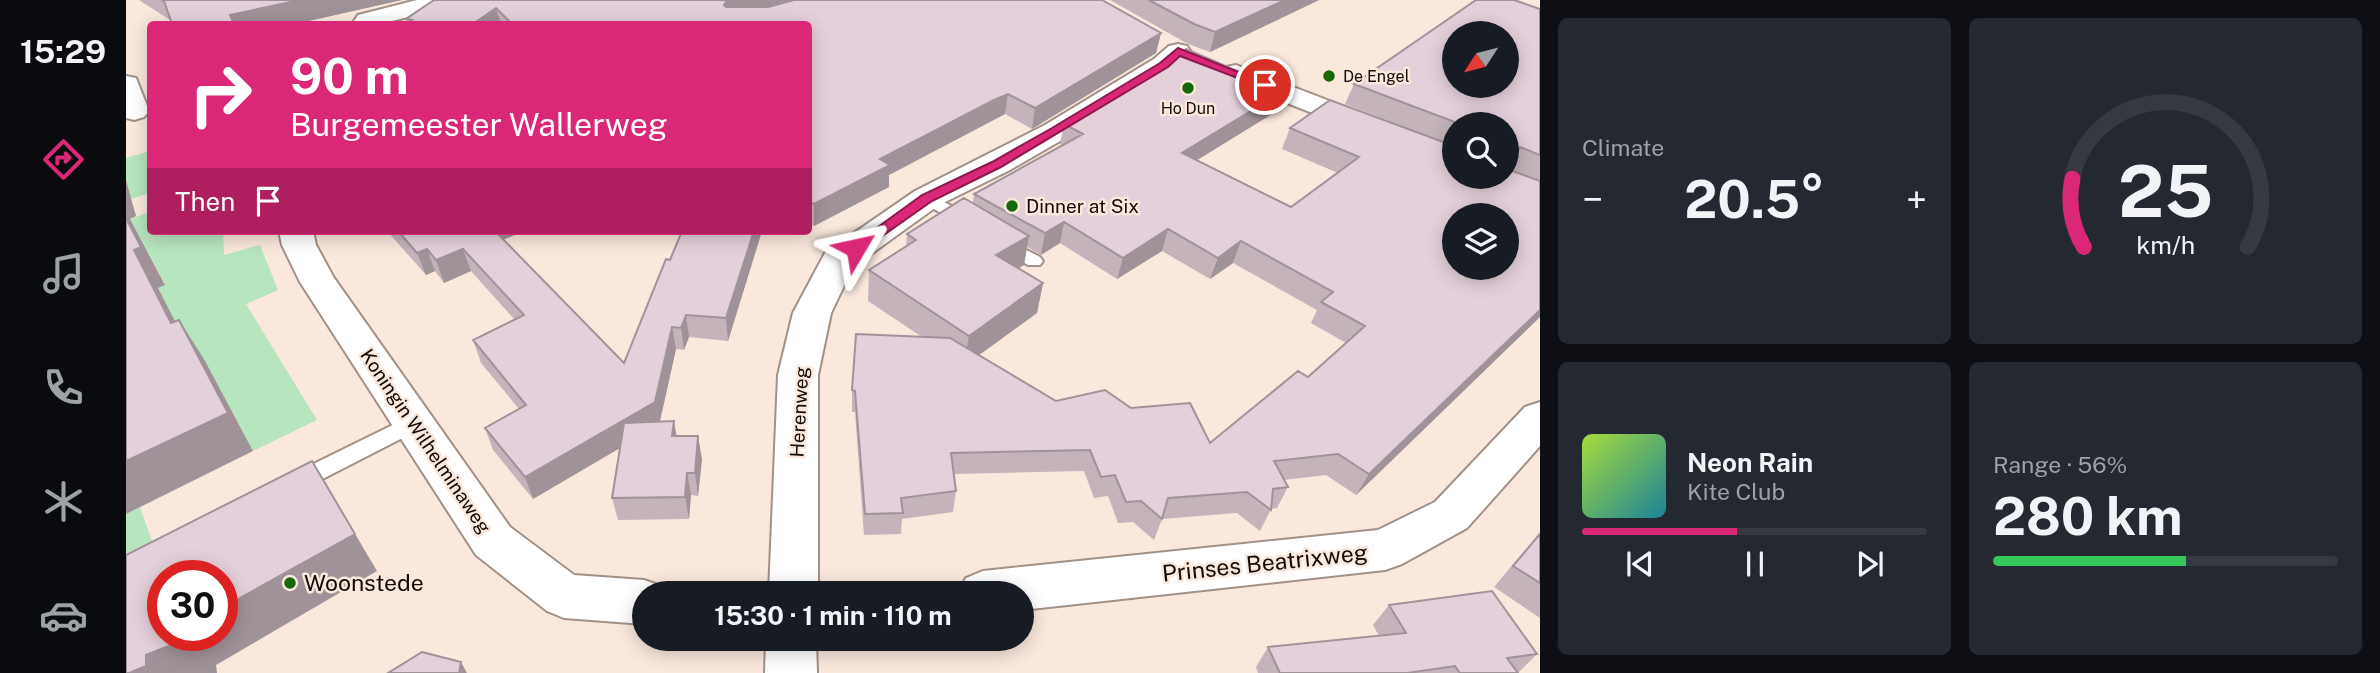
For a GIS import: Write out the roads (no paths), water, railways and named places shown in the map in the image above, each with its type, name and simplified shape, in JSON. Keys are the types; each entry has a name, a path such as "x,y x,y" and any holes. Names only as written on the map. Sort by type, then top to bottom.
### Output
{"street":[{"path":"366,21 447,0"},
{"name":"Herenweg","path":"793,581 799,375 811,313 838,261 927,198 997,164 1187,53 1442,155"},
{"name":"Koningin Wilhelminaweg","path":"297,235 299,245 318,282 493,541 564,596 632,601"},
{"name":"Prinses Beatrixweg","path":"1034,587 1385,550 1451,515 1540,418"},
{"path":"790,651 791,673"}],"lane":[{"path":"927,198 1034,261"},
{"path":"277,492 412,423"}],"place":[{"name":"De Engel","path":"1329,76"},
{"name":"Ho Dun","path":"1188,88"},
{"name":"Dinner at Six","path":"1012,206"},
{"name":"Woonstede","path":"290,583"}]}
